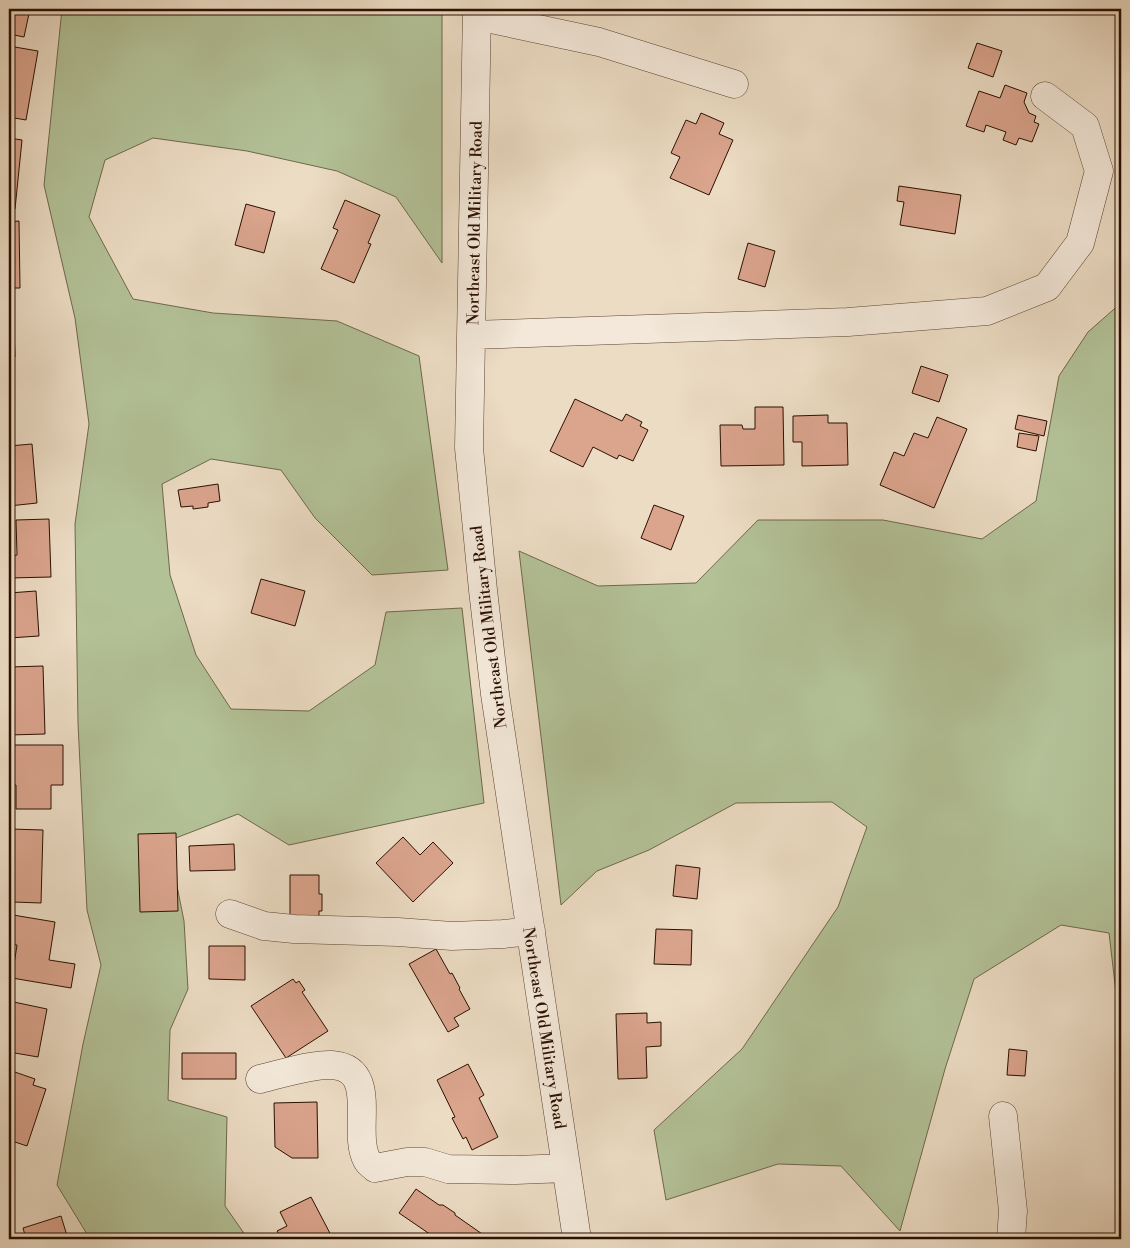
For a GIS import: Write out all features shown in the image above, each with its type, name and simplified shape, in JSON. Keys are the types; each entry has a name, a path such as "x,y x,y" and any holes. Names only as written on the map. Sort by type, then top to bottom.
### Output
{"street":[{"path":"477,12 600,42 734,84"},
{"name":"Northeast Old Military Road","path":"477,12 469,448 482,590 495,694 577,1239"},
{"path":"471,335 848,322 987,311 1047,287 1080,243 1099,171 1085,126 1045,96"},
{"path":"230,914 264,926 294,929 398,932 452,936 530,931"},
{"path":"260,1079 316,1066 332,1065 351,1071 359,1081 362,1145 367,1160 375,1168 407,1162 425,1162 448,1169 516,1170 566,1168"},
{"path":"1002,1116 1013,1212 1011,1239"}],"green space":[{"path":"62,9 442,9 442,263 396,197 337,171 247,151 153,138 105,160 89,217 133,299 213,313 337,321 419,356 448,570 372,575 315,518 281,470 211,459 162,484 170,575 196,655 231,709 309,711 375,665 386,612 462,608 484,803 289,845 238,814 168,841 184,921 188,989 170,1030 168,1100 227,1117 225,1206 248,1239 90,1239 57,1185 83,1044 101,965 87,910 78,723 75,524 89,424 75,318 44,185"},
{"path":"1121,303 1121,1035 1109,933 1061,925 974,979 945,1069 900,1231 841,1166 778,1164 666,1200 654,1130 742,1049 838,907 867,827 832,802 736,803 649,850 597,871 561,905 519,551 598,586 696,583 758,520 883,520 982,539 1036,501 1059,376 1088,332"}],"building":[{"path":"9,9 30,9 24,37 9,34"},
{"path":"977,43 1002,51 993,77 968,68"},
{"path":"9,46 38,51 26,120 9,117"},
{"path":"1005,85 1027,93 1024,102 1029,113 1036,116 1034,122 1039,124 1032,142 1019,138 1016,145 1003,140 1006,132 986,125 984,132 966,126 979,91 1000,98"},
{"path":"701,113 724,123 719,134 733,140 709,195 670,178 680,157 671,153 686,120 696,124"},
{"path":"9,138 22,140 15,209 9,209"},
{"path":"899,186 961,195 955,234 900,225 904,202 897,201"},
{"path":"345,200 380,215 368,243 371,244 354,283 321,269 338,230 333,228"},
{"path":"246,204 275,212 264,253 235,245"},
{"path":"19,221 20,288 9,288 9,222"},
{"path":"748,243 775,251 765,287 738,279"},
{"path":"13,298 15,357 9,357 9,299"},
{"path":"921,366 948,375 939,402 912,393"},
{"path":"9,378 12,378 14,431 9,432"},
{"path":"575,399 622,421 626,414 642,422 640,426 648,430 633,461 619,455 617,459 593,447 583,467 550,451"},
{"path":"755,407 783,407 784,465 721,466 720,425 742,425 743,429 755,429"},
{"path":"828,415 828,423 847,423 848,465 802,466 802,442 793,442 793,416"},
{"path":"1018,415 1047,421 1044,436 1015,429"},
{"path":"937,417 967,429 934,508 880,485 894,452 904,456 914,433 928,438"},
{"path":"1019,433 1039,436 1036,451 1017,447"},
{"path":"32,444 37,503 9,506 9,446"},
{"path":"218,484 220,501 208,503 208,507 193,509 193,506 181,507 178,490"},
{"path":"654,505 684,516 671,550 641,538"},
{"path":"49,519 51,577 9,578 9,556 17,555 16,520"},
{"path":"261,579 305,591 295,626 251,613"},
{"path":"36,591 39,636 9,638 9,593"},
{"path":"43,666 45,734 9,735 9,667"},
{"path":"9,745 63,745 63,785 51,785 51,809 16,809 16,785 9,785"},
{"path":"10,829 43,830 41,903 13,902 14,879 9,879"},
{"path":"176,833 178,911 140,912 138,834"},
{"path":"403,837 420,855 433,842 453,863 413,902 376,863"},
{"path":"234,844 235,870 190,871 189,846"},
{"path":"676,865 700,868 697,899 673,896"},
{"path":"290,875 319,875 319,894 322,894 322,911 319,911 319,923 290,923"},
{"path":"13,915 55,922 49,960 75,964 71,988 12,978 17,945 9,944"},
{"path":"656,929 692,930 691,965 654,964"},
{"path":"209,946 245,946 245,980 209,979"},
{"path":"436,949 450,974 452,973 470,1009 454,1018 459,1026 448,1032 409,964"},
{"path":"293,979 296,983 299,981 305,990 302,992 328,1031 286,1058 251,1006"},
{"path":"9,1001 47,1009 38,1057 9,1052"},
{"path":"647,1013 647,1023 661,1022 661,1046 646,1047 647,1078 618,1079 616,1014"},
{"path":"1009,1049 1027,1051 1025,1076 1007,1075"},
{"path":"182,1053 236,1053 236,1079 182,1079"},
{"path":"468,1064 484,1095 479,1098 498,1137 472,1150 466,1137 463,1139 452,1118 455,1117 437,1080"},
{"path":"9,1070 35,1079 33,1085 46,1089 27,1146 9,1140"},
{"path":"317,1102 318,1158 292,1158 275,1147 274,1103"},
{"path":"416,1189 439,1205 443,1205 455,1213 455,1215 485,1236 482,1239 437,1239 399,1213"},
{"path":"311,1197 333,1239 282,1239 277,1231 287,1226 280,1212"},
{"path":"61,1216 68,1239 26,1239 23,1228"}]}
